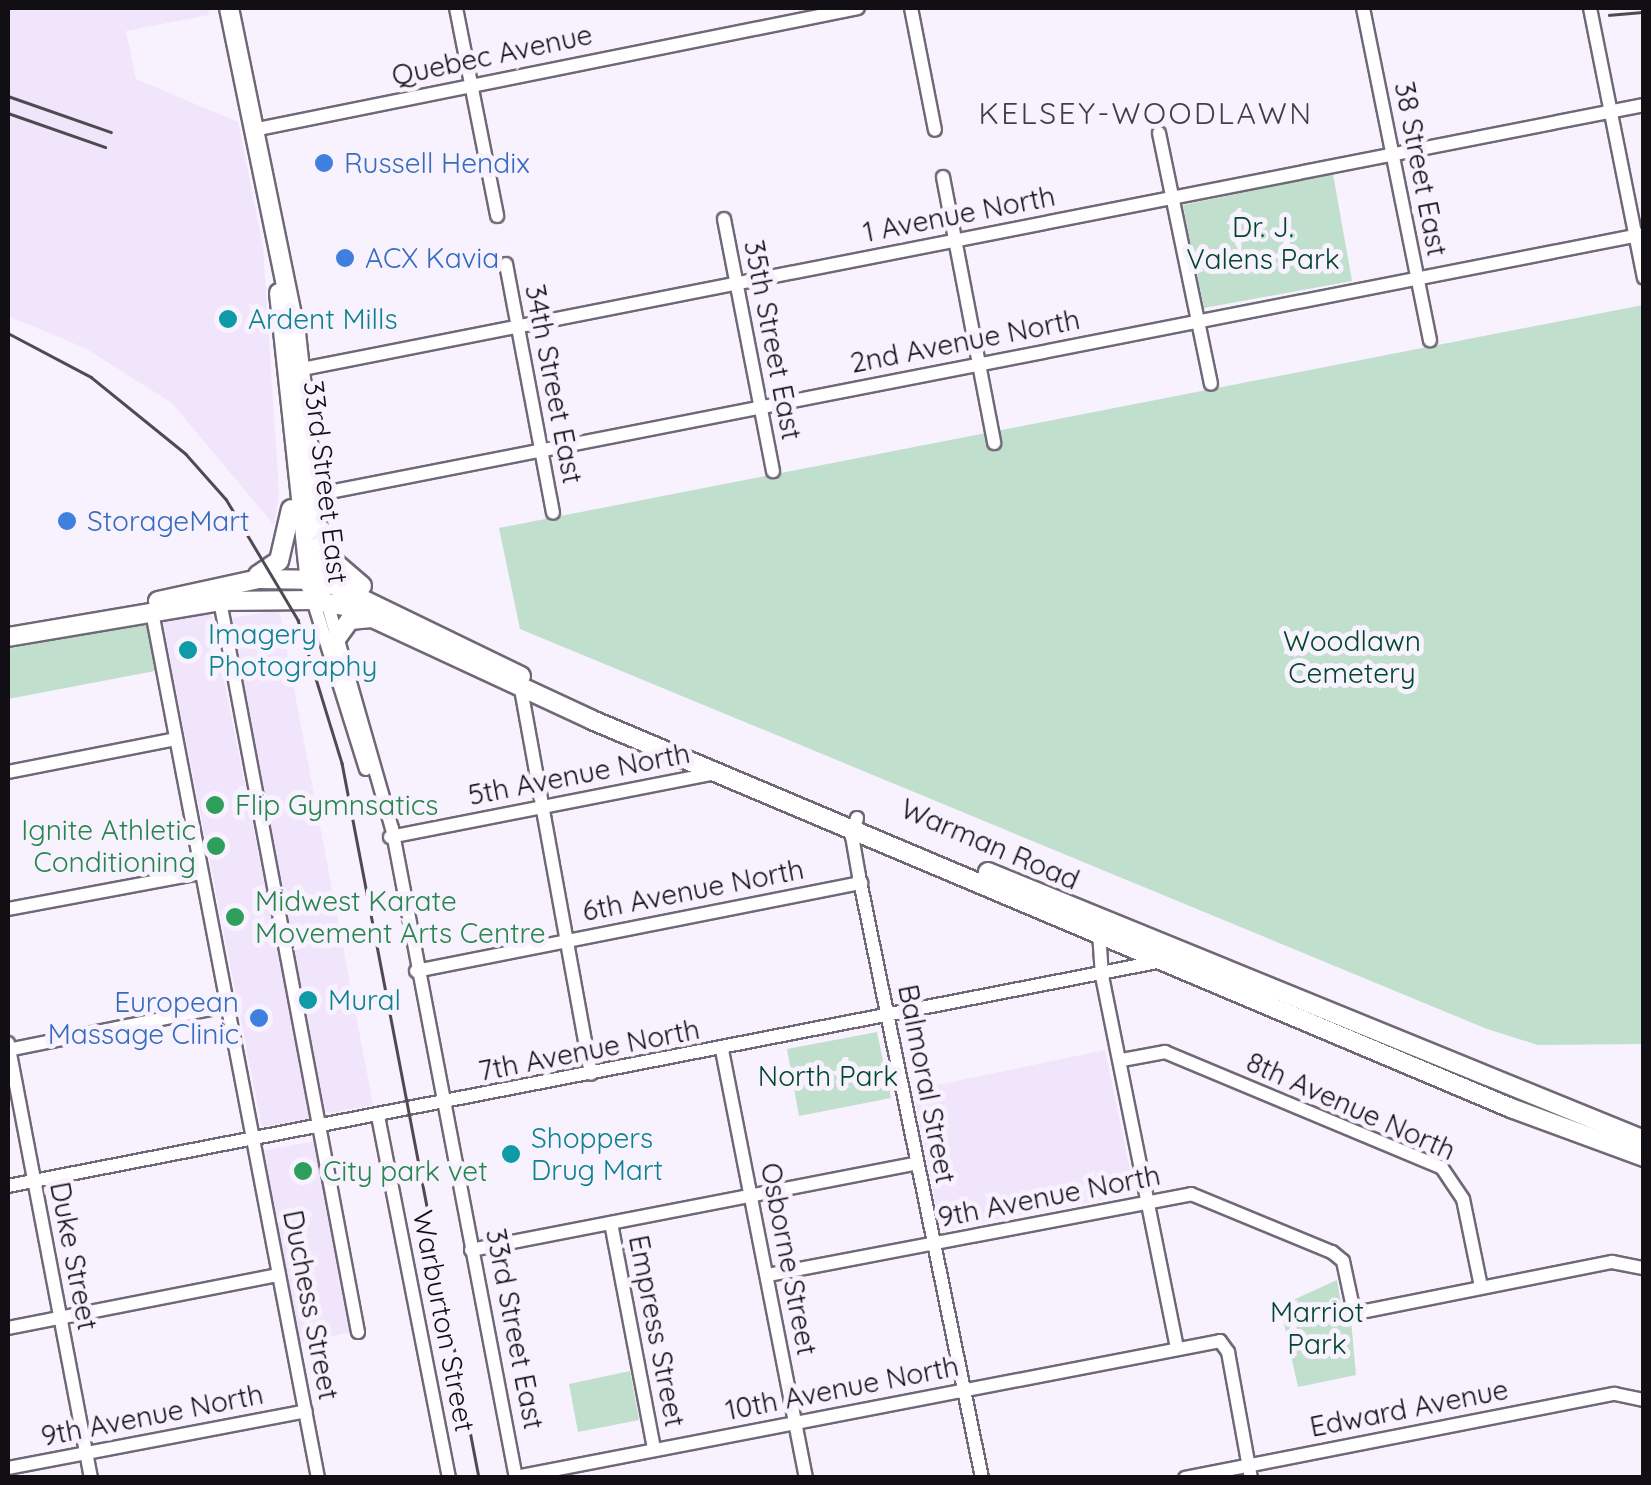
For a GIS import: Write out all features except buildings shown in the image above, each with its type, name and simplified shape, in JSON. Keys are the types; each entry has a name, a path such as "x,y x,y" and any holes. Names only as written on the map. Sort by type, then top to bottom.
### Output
{"main road":[{"name":"33rd Street East","path":"230,8 275,243 292,371 300,491 317,589"},
{"name":"33rd Street East","path":"300,491 316,545 317,589"},
{"path":"70,625 152,612 221,593 261,574 279,560 300,491"},
{"path":"316,545 336,569 403,616"},
{"path":"8,638 221,593 317,589"},
{"name":"Warman Road","path":"317,589 403,616 530,680 1099,934 1170,956 1644,1140"},
{"name":"Warman Road","path":"317,589 521,689 720,773 855,823 1644,1157"},
{"path":"336,639 350,620 378,618"}],"street":[{"path":"456,8 497,216"},
{"name":"Quebec Avenue","path":"253,130 858,8"},
{"path":"910,8 935,130"},
{"name":"38 Street East","path":"1363,8 1430,340"},
{"path":"1590,8 1639,235 1644,278"},
{"name":"1 Avenue North","path":"292,371 1644,105"},
{"path":"1159,133 1211,384"},
{"path":"943,176 994,443"},
{"name":"35th Street East","path":"724,218 773,470"},
{"name":"2nd Avenue North","path":"300,491 541,451 1639,235"},
{"name":"34th Street East","path":"506,264 553,513"},
{"name":"33rd Street East","path":"317,589 336,639 390,837 516,1477"},
{"name":"33rd Street East","path":"317,589 390,837"},
{"path":"221,593 358,1332"},
{"name":"Duchess Street","path":"152,612 318,1478"},
{"path":"521,689 539,807 591,1074"},
{"path":"8,772 176,739"},
{"name":"5th Avenue North","path":"390,837 720,773"},
{"name":"Balmoral Street","path":"855,823 861,884 982,1478"},
{"path":"8,909 201,873"},
{"name":"6th Avenue North","path":"416,970 861,884"},
{"path":"1099,934 1102,976 1177,1347"},
{"name":"7th Avenue North","path":"8,1186 1102,976 1170,956"},
{"path":"8,1047 227,1006"},
{"name":"Duke Street","path":"8,1047 92,1478"},
{"name":"Osborne Street","path":"722,1050 806,1478"},
{"name":"8th Avenue North","path":"1122,1060 1164,1052 1442,1168 1464,1199 1481,1287"},
{"name":"Warburton Street","path":"378,1116 449,1478"},
{"path":"471,1250 917,1163"},
{"name":"9th Avenue North","path":"768,1276 1190,1194 1332,1252 1343,1261 1352,1302 1361,1312 1612,1262 1644,1268"},
{"name":"Empress Street","path":"611,1223 654,1450"},
{"path":"8,1328 279,1275"},
{"name":"10th Avenue North","path":"516,1477 1177,1347 1225,1345 1250,1471"},
{"name":"Edward Avenue","path":"1184,1478 1250,1471 1616,1394 1644,1400"},
{"name":"9th Avenue North","path":"8,1468 306,1411"}],"shaded area":[{"path":"8,8 208,8 209,15 126,31 136,79 238,122 263,247 279,493 274,525 172,403 85,348 8,316"},
{"path":"210,609 311,1118 262,1127 163,623"},
{"path":"279,610 373,1105 331,1113 322,1110 226,619"},
{"path":"1105,1050 1135,1194 941,1230 913,1090"},
{"path":"315,1141 353,1332 300,1342 262,1151"}],"green space":[{"name":"Dr. J. Valens Park","path":"1333,174 1352,281 1204,308 1183,205"},
{"name":"Woodlawn Cemetery","path":"1643,305 1643,1044 1538,1045 1487,1029 520,629 499,528"},
{"path":"150,621 160,670 8,699 8,649"},
{"name":"North Park","path":"877,1032 891,1098 799,1116 787,1049"},
{"name":"Marriot Park","path":"1337,1280 1342,1309 1351,1320 1356,1375 1298,1387 1280,1306"},
{"path":"630,1371 639,1420 578,1432 569,1384"}],"railway":[{"path":"1609,15 1644,12"},
{"path":"8,96 111,132"},
{"path":"8,113 105,147"},
{"path":"8,333 91,377 186,454 226,499 298,620 342,763 479,1478"}],"place":[{"name":"Russell Hendix","path":"324,163"},
{"name":"ACX Kavia","path":"345,258"},
{"name":"Ardent Mills","path":"228,319"},
{"name":"StorageMart","path":"67,521"},
{"name":"Imagery Photography","path":"188,650"},
{"name":"Flip Gymnsatics","path":"215,805"},
{"name":"Ignite Athletic Conditioning","path":"216,846"},
{"name":"Midwest Karate Movement Arts Centre","path":"235,917"},
{"name":"Mural","path":"308,1000"},
{"name":"European Massage Clinic","path":"259,1018"},
{"name":"Shoppers Drug Mart","path":"511,1154"},
{"name":"City park vet","path":"303,1171"}],"district":[{"name":"KELSEY-WOODLAWN","path":"1146,113"}]}
